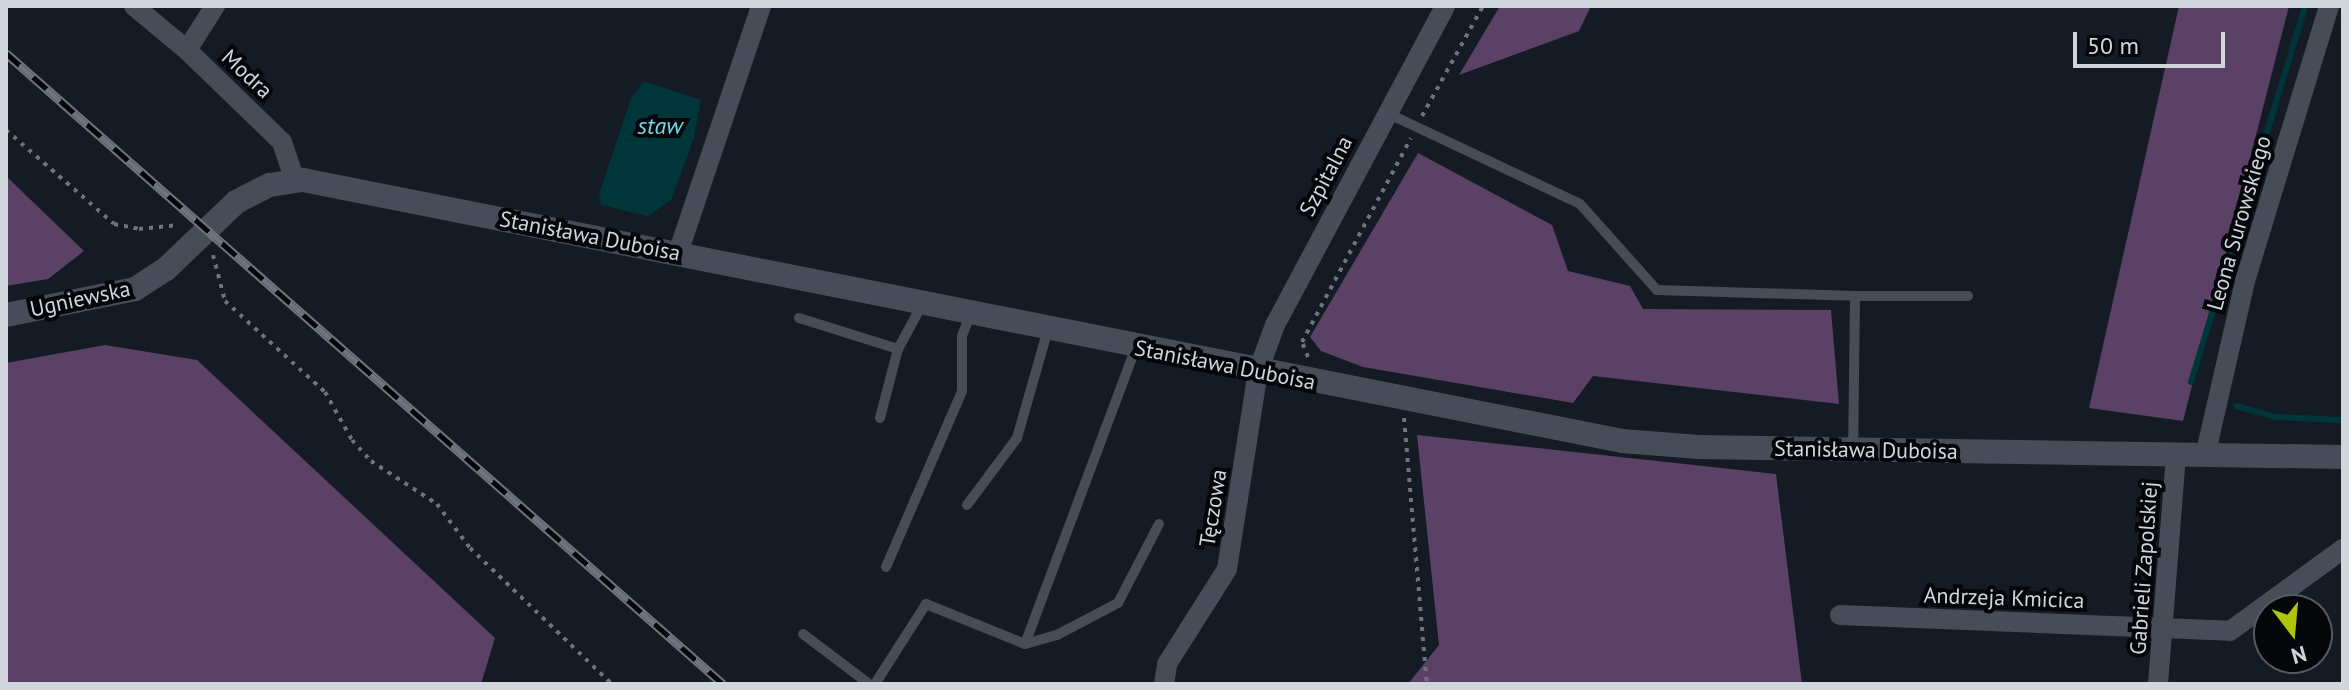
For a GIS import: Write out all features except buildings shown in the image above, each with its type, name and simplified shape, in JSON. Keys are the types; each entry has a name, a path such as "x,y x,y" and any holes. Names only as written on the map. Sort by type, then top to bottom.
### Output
{"street":[{"path":"134,6 187,50"},
{"name":"Modra","path":"215,6 187,50 282,142 295,181"},
{"path":"678,253 761,6"},
{"name":"Szpitalna","path":"1258,371 1275,325 1445,6"},
{"name":"Leona Surowskiego","path":"2205,456 2245,281 2329,6"},
{"name":"Stanisława Duboisa","path":"153,279 252,192 295,181 678,253 1402,400 1622,441 1853,450 2343,457"},
{"name":"Ugniewska","path":"6,315 109,297 153,279"},
{"name":"Tęczowa","path":"1164,684 1167,664 1227,569 1258,371"},
{"name":"Gabrieli Zapolskiej","path":"2158,684 2166,628 2176,455"},
{"name":"Andrzeja Kmicica","path":"1840,615 2230,631 2343,549"}],"lane":[{"path":"1387,113 1580,204 1657,290 1968,296"},
{"path":"1853,450 1855,296"},
{"path":"880,418 898,349 923,303"},
{"path":"886,567 962,391 962,336 971,313"},
{"path":"799,318 898,349"},
{"path":"967,505 1017,438 1048,329"},
{"path":"1025,644 1136,347"},
{"path":"875,684 926,604 1025,644 1057,635 1118,603 1159,524"},
{"path":"803,634 869,684"}],"path":[{"path":"1425,110 1483,6"},
{"path":"6,130 114,224 165,229 183,224 204,231 212,242 214,275 225,301 325,392 352,440 371,461 437,504 470,548 612,684"},
{"path":"1313,363 1302,342 1408,143"},
{"path":"1402,400 1427,684"}],"shaded area":[{"path":"1500,6 1591,6 1579,31 1459,75"},
{"path":"2179,6 2289,6 2183,421 2089,408"},
{"path":"1418,153 1552,225 1568,271 1630,286 1643,309 1831,310 1839,404 1593,376 1573,403 1363,367 1321,351 1310,337"},
{"path":"6,176 84,251 48,279 6,286"},
{"path":"105,345 197,360 495,638 481,684 6,684 6,363"},
{"path":"1417,435 1776,474 1802,684 1408,684 1439,645"}],"water":[{"name":"staw","path":"644,81 701,100 694,138 671,200 648,216 601,205 599,194 631,98"}],"waterway":[{"path":"2191,382 2305,6"},
{"path":"2236,406 2276,417 2343,420"}],"railway":[{"path":"6,53 723,684"}]}
